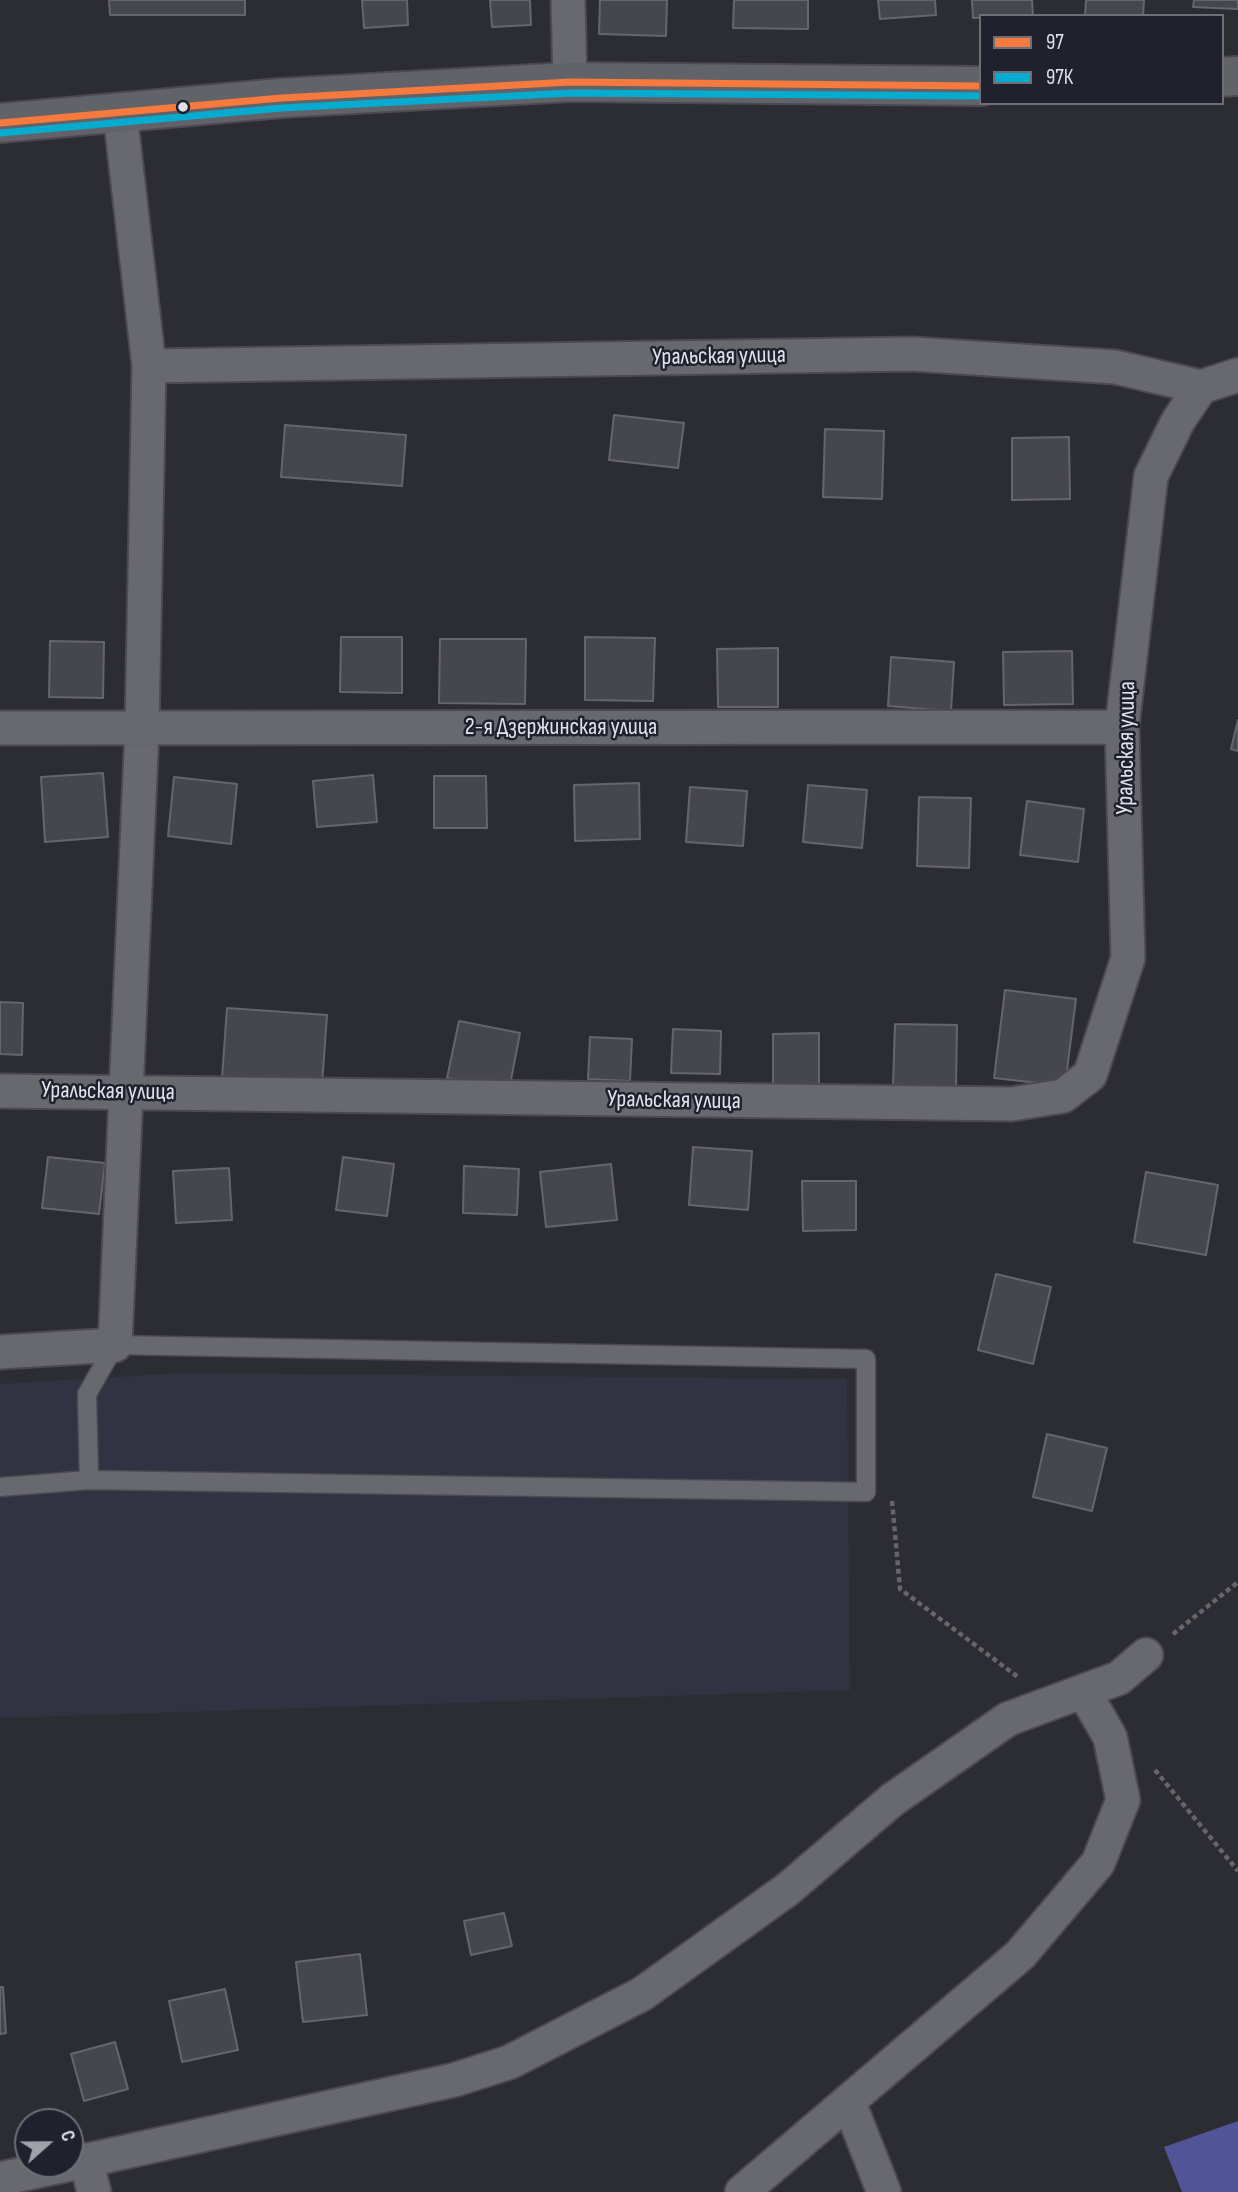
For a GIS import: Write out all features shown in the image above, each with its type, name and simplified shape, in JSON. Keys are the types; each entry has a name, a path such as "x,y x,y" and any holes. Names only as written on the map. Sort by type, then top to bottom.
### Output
{"street":[{"path":"568,0 570,82"},
{"path":"0,123 281,98 570,82 979,86"},
{"path":"0,1352 115,1345 142,729 149,366 120,113"},
{"name":"Уральская улица","path":"0,1091 999,1104 1063,1096 1090,1075 1128,958 1122,727 1151,476 1178,421 1201,387 1115,367 912,354 149,366"},
{"path":"1201,387 1238,375"},
{"name":"2-я Дзержинская улица","path":"0,727 1122,727"},
{"path":"0,2179 86,2177 454,2080 510,2062 642,1994 788,1889 892,1800 1008,1719 1119,1678 1146,1655"},
{"path":"742,2192 1020,1955 1098,1863 1123,1800 1111,1737 1084,1692"},
{"path":"849,2103 884,2192"}],"lane":[{"path":"0,1487 89,1480 866,1492 866,1359 115,1345 87,1394 89,1480"}],"path":[{"path":"892,1494 900,1589 1051,1701"},
{"path":"1146,1655 1238,1582"}],"shaded area":[{"path":"182,1373 847,1379 850,1690 0,1718 0,1384"},
{"path":"1238,2121 1238,2192 1182,2192 1164,2147"}],"building":[{"path":"109,0 245,0 245,15 110,15"},
{"path":"362,0 407,0 408,25 364,28"},
{"path":"490,0 530,0 531,25 492,27"},
{"path":"600,0 667,0 666,36 599,34"},
{"path":"734,0 808,0 808,29 733,28"},
{"path":"878,0 935,0 936,15 880,19"},
{"path":"972,0 1032,0 1033,14 979,14 979,18 973,18"},
{"path":"1086,0 1144,0 1143,14 1085,14"},
{"path":"1194,0 1238,0 1238,9 1193,7"},
{"path":"614,415 684,423 678,468 609,460"},
{"path":"285,425 406,435 402,486 281,477"},
{"path":"825,429 884,431 882,499 823,497"},
{"path":"1069,437 1070,499 1012,500 1012,438"},
{"path":"341,637 402,637 402,693 340,692"},
{"path":"585,637 655,638 653,701 585,700"},
{"path":"440,639 526,639 525,704 439,703"},
{"path":"50,641 104,642 103,698 49,697"},
{"path":"778,648 778,707 718,707 717,649"},
{"path":"1072,651 1073,704 1004,705 1003,652"},
{"path":"891,657 954,662 951,711 888,706"},
{"path":"1238,720 1238,751 1231,749"},
{"path":"103,773 108,837 45,842 41,777"},
{"path":"373,775 377,822 317,827 313,781"},
{"path":"434,776 486,776 487,828 434,828"},
{"path":"174,777 237,784 231,844 168,836"},
{"path":"639,783 640,839 575,841 574,785"},
{"path":"808,785 867,790 862,848 803,842"},
{"path":"690,787 747,791 743,846 686,842"},
{"path":"919,797 971,798 969,868 917,866"},
{"path":"1027,801 1084,809 1078,862 1020,855"},
{"path":"1005,990 1076,999 1065,1086 994,1078"},
{"path":"0,1002 23,1003 22,1055 0,1054"},
{"path":"227,1008 327,1015 322,1085 222,1078"},
{"path":"459,1021 520,1033 509,1090 447,1078"},
{"path":"895,1024 957,1025 956,1087 893,1086"},
{"path":"673,1029 721,1031 720,1074 671,1073"},
{"path":"819,1033 819,1089 773,1090 773,1034"},
{"path":"590,1037 632,1039 630,1081 588,1079"},
{"path":"693,1147 752,1151 748,1210 689,1205"},
{"path":"48,1157 105,1163 99,1214 42,1208"},
{"path":"343,1157 394,1164 387,1216 336,1210"},
{"path":"611,1164 617,1220 546,1227 540,1172"},
{"path":"464,1166 519,1169 517,1215 463,1213"},
{"path":"229,1168 232,1220 176,1223 173,1171"},
{"path":"1146,1172 1218,1185 1206,1255 1134,1242"},
{"path":"802,1181 856,1181 856,1230 803,1231"},
{"path":"996,1274 1051,1287 1033,1364 978,1350"},
{"path":"1047,1434 1107,1448 1092,1511 1033,1497"},
{"path":"504,1913 512,1946 471,1955 464,1921"},
{"path":"360,1954 367,2015 303,2022 296,1962"},
{"path":"0,1987 3,1987 6,2033 0,2034"},
{"path":"225,1989 238,2050 182,2062 169,2001"},
{"path":"115,2042 128,2089 84,2101 71,2054"}],"transit line":[{"name":"97","path":"0,123 281,98 570,82 979,86"},
{"name":"97К","path":"1,133 282,108 570,93 979,96"}]}
